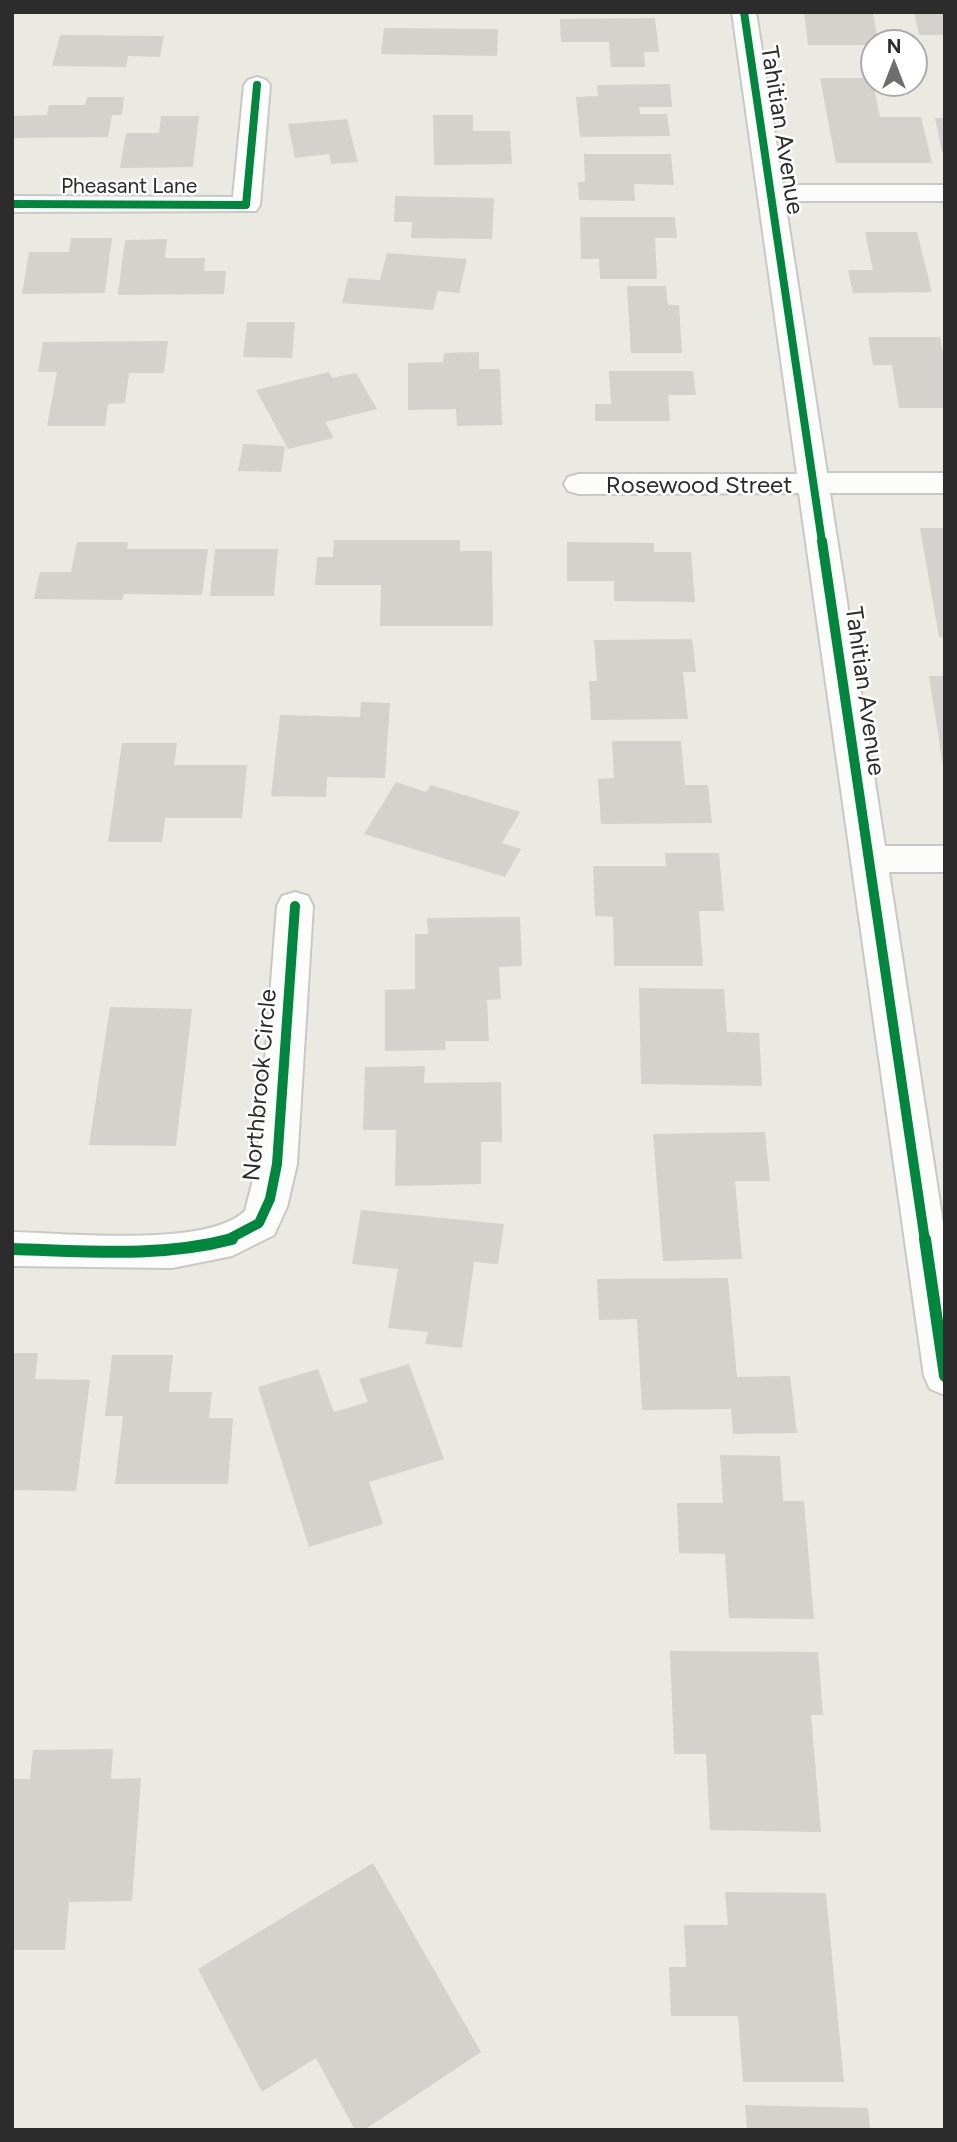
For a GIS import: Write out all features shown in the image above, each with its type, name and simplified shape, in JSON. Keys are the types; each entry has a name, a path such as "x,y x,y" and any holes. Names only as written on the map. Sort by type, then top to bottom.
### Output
{"street":[{"name":"Tahitian Avenue","path":"744,12 945,1373"},
{"name":"Pheasant Lane","path":"12,204 246,205 257,85"},
{"path":"771,193 945,193"},
{"name":"Rosewood Street","path":"579,484 945,483"},
{"path":"870,859 945,859"},
{"name":"Northbrook Circle","path":"12,1249 183,1250 229,1242 256,1227 270,1200 277,1164 295,906"}],"building":[{"path":"804,12 873,12 876,28 859,28 859,45 808,45"},
{"path":"914,12 945,12 945,35 929,35 929,28 917,28"},
{"path":"655,18 659,52 644,52 645,67 611,67 609,42 561,42 560,19"},
{"path":"384,28 498,29 497,56 381,54"},
{"path":"60,35 164,36 160,57 128,56 126,67 52,66"},
{"path":"820,78 859,78 859,98 876,98 880,117 921,117 932,163 836,163"},
{"path":"670,84 672,107 639,107 640,114 667,114 670,136 580,137 576,97 598,96 597,85"},
{"path":"87,97 124,97 122,115 112,115 108,137 12,138 12,116 47,115 49,105 85,105"},
{"path":"433,115 473,115 473,131 510,131 512,164 434,165"},
{"path":"161,116 199,116 193,167 120,168 126,133 159,133"},
{"path":"935,118 945,118 945,152 942,152"},
{"path":"347,119 358,162 331,164 329,154 295,158 288,124"},
{"path":"584,154 671,154 674,185 634,184 635,201 579,200 578,182 585,182"},
{"path":"395,196 494,198 492,239 411,238 412,222 394,222"},
{"path":"580,217 675,217 677,238 655,238 657,279 600,279 599,259 581,259"},
{"path":"865,232 917,232 932,292 853,293 848,270 873,270"},
{"path":"71,238 112,238 105,293 22,294 29,252 69,252"},
{"path":"167,239 165,258 205,258 204,271 226,271 224,294 118,295 125,240"},
{"path":"387,253 467,259 459,293 438,291 433,310 342,303 348,278 380,280"},
{"path":"627,286 666,286 668,305 679,305 682,353 631,353"},
{"path":"247,322 295,322 292,358 243,357"},
{"path":"868,337 940,337 945,361 945,408 899,408 892,365 873,365"},
{"path":"168,341 164,373 129,373 125,403 108,404 105,426 47,426 57,372 38,372 43,342"},
{"path":"479,352 479,369 500,369 502,425 457,426 456,409 408,410 408,363 443,362 444,353"},
{"path":"609,371 693,371 696,395 668,395 670,421 595,421 595,404 611,404"},
{"path":"329,372 332,378 356,373 377,409 325,422 334,438 288,449 256,390"},
{"path":"243,444 285,446 281,472 238,471"},
{"path":"920,528 945,528 945,637 939,637"},
{"path":"334,540 460,540 460,551 492,551 493,626 380,626 381,585 315,585 317,557 333,557"},
{"path":"77,542 128,542 127,549 208,549 202,595 124,594 122,600 34,599 40,572 71,572"},
{"path":"567,542 654,543 654,552 691,552 695,602 614,601 614,581 567,581"},
{"path":"215,549 278,549 274,596 210,596"},
{"path":"692,639 696,672 683,672 688,719 591,720 589,681 597,681 594,640"},
{"path":"929,676 945,676 945,766 943,766"},
{"path":"361,702 390,703 385,778 327,777 326,797 271,796 280,715 360,717"},
{"path":"612,741 681,741 685,785 708,785 712,823 601,824 598,779 614,778"},
{"path":"122,743 177,743 174,765 247,765 242,818 165,818 162,842 108,842"},
{"path":"396,782 426,792 431,785 520,812 502,843 521,849 505,877 364,834"},
{"path":"665,853 719,853 724,911 699,911 703,966 614,966 613,917 595,916 593,866 666,866"},
{"path":"520,917 522,966 499,967 501,999 487,1000 489,1041 445,1041 446,1050 385,1051 385,990 415,989 415,934 428,934 427,918"},
{"path":"639,988 724,989 727,1032 759,1033 762,1086 641,1084"},
{"path":"110,1007 192,1009 176,1146 89,1145"},
{"path":"425,1066 424,1083 501,1082 502,1142 481,1142 481,1184 395,1186 396,1130 363,1130 365,1067"},
{"path":"765,1132 770,1181 735,1181 742,1259 663,1261 653,1134"},
{"path":"361,1210 504,1224 498,1264 474,1262 462,1348 425,1344 428,1332 388,1328 398,1269 352,1264"},
{"path":"728,1278 737,1377 790,1376 797,1433 733,1434 731,1409 642,1410 637,1319 599,1320 597,1279"},
{"path":"12,1353 38,1353 35,1379 90,1380 76,1491 12,1490"},
{"path":"112,1355 173,1355 169,1392 212,1392 209,1418 233,1418 228,1484 115,1484 123,1416 105,1416"},
{"path":"409,1364 444,1459 369,1482 383,1524 309,1547 258,1387 318,1369 334,1412 368,1402 359,1379"},
{"path":"720,1455 780,1456 783,1501 804,1501 814,1619 729,1618 725,1554 679,1553 677,1503 723,1503"},
{"path":"670,1651 818,1652 823,1715 811,1715 821,1832 710,1830 706,1754 674,1754"},
{"path":"113,1749 111,1779 141,1778 132,1901 69,1902 65,1950 12,1950 12,1779 30,1779 33,1750"},
{"path":"373,1863 481,2052 364,2130 355,2130 316,2058 262,2092 198,1969"},
{"path":"725,1892 826,1893 844,2082 743,2082 738,2016 671,2016 669,1967 686,1967 684,1925 728,1925"},
{"path":"745,2105 868,2108 870,2130 747,2130"}],"cycle path":[{"path":"744,12 945,1376"},
{"path":"12,204 246,205 257,85"},
{"path":"12,1249 172,1251 205,1247 232,1239 259,1223 270,1199 277,1164 295,906"}]}
